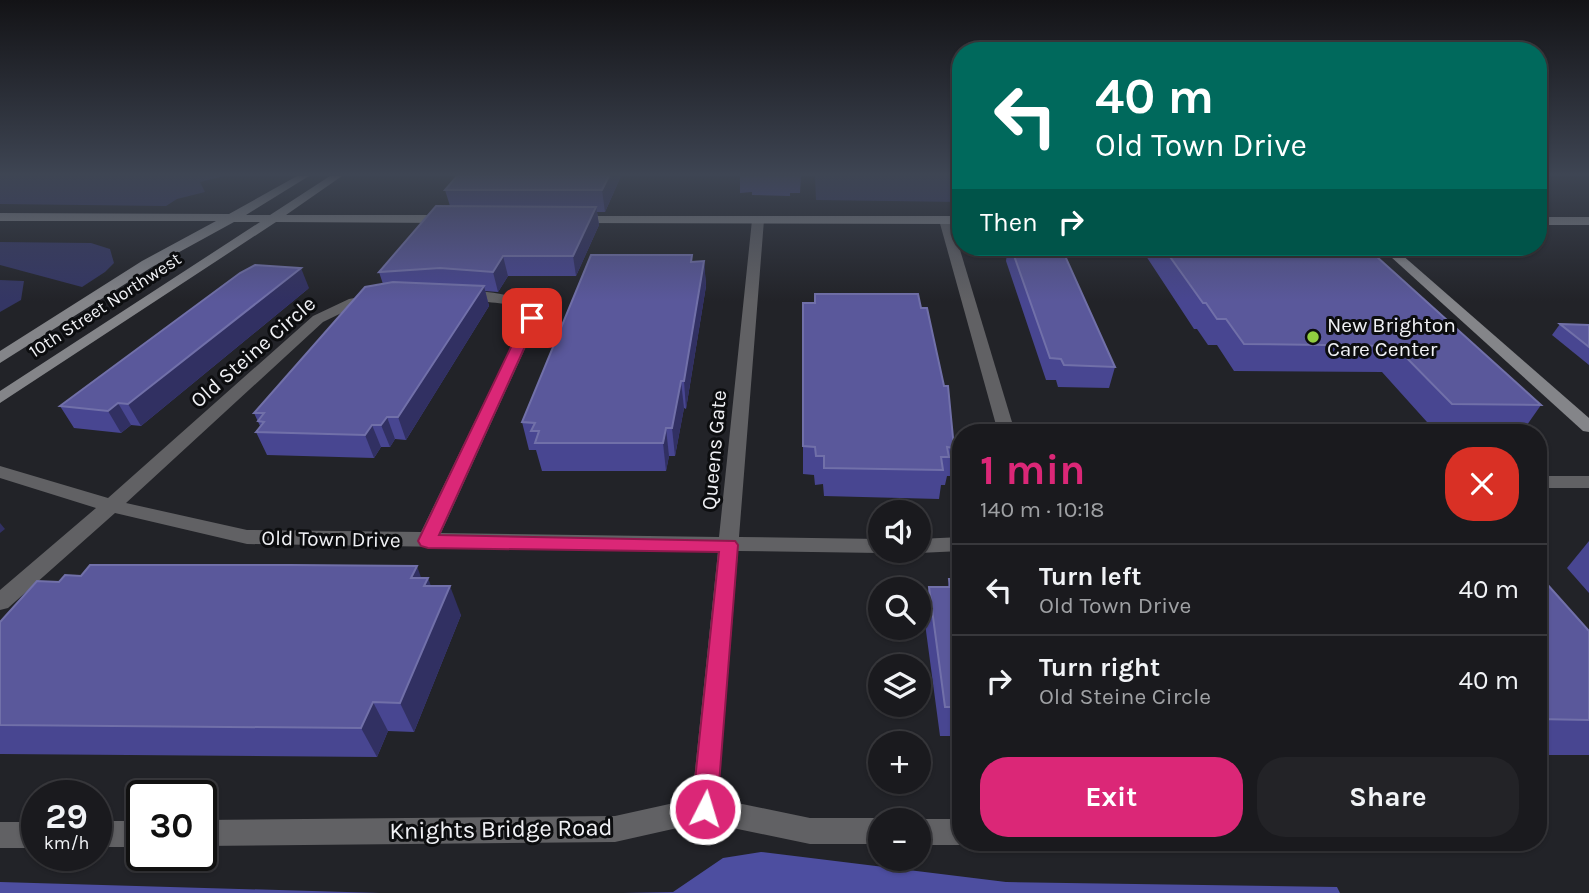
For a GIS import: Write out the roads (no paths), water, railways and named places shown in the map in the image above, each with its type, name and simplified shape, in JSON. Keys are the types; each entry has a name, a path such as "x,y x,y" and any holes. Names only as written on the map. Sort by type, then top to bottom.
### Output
{"street":[{"path":"156,218 460,219"},
{"name":"10th Street Northwest","path":"0,358 147,264 231,218"},
{"name":"10th Street Northwest","path":"0,398 271,218"},
{"path":"556,219 952,220"},
{"name":"Queens Gate","path":"705,809 758,220"},
{"path":"945,220 952,244"},
{"path":"1547,221 1589,221"},
{"path":"956,256 1005,424"},
{"path":"1396,256 1589,427"},
{"name":"Old Steine Circle","path":"111,506 318,319 354,302 391,295"},
{"path":"428,541 532,318 522,303 499,297 445,296"},
{"name":"Old Town Drive","path":"0,472 111,506 247,537 868,546"},
{"path":"1547,482 1589,482"},
{"path":"0,601 111,506"},
{"path":"931,545 952,544"},
{"name":"Knights Bridge Road","path":"217,833 615,829 705,809 810,831 868,831"},
{"path":"931,832 952,832"},
{"path":"0,835 21,835"}],"place":[{"name":"New Brighton Care Center","path":"1313,337"}]}
